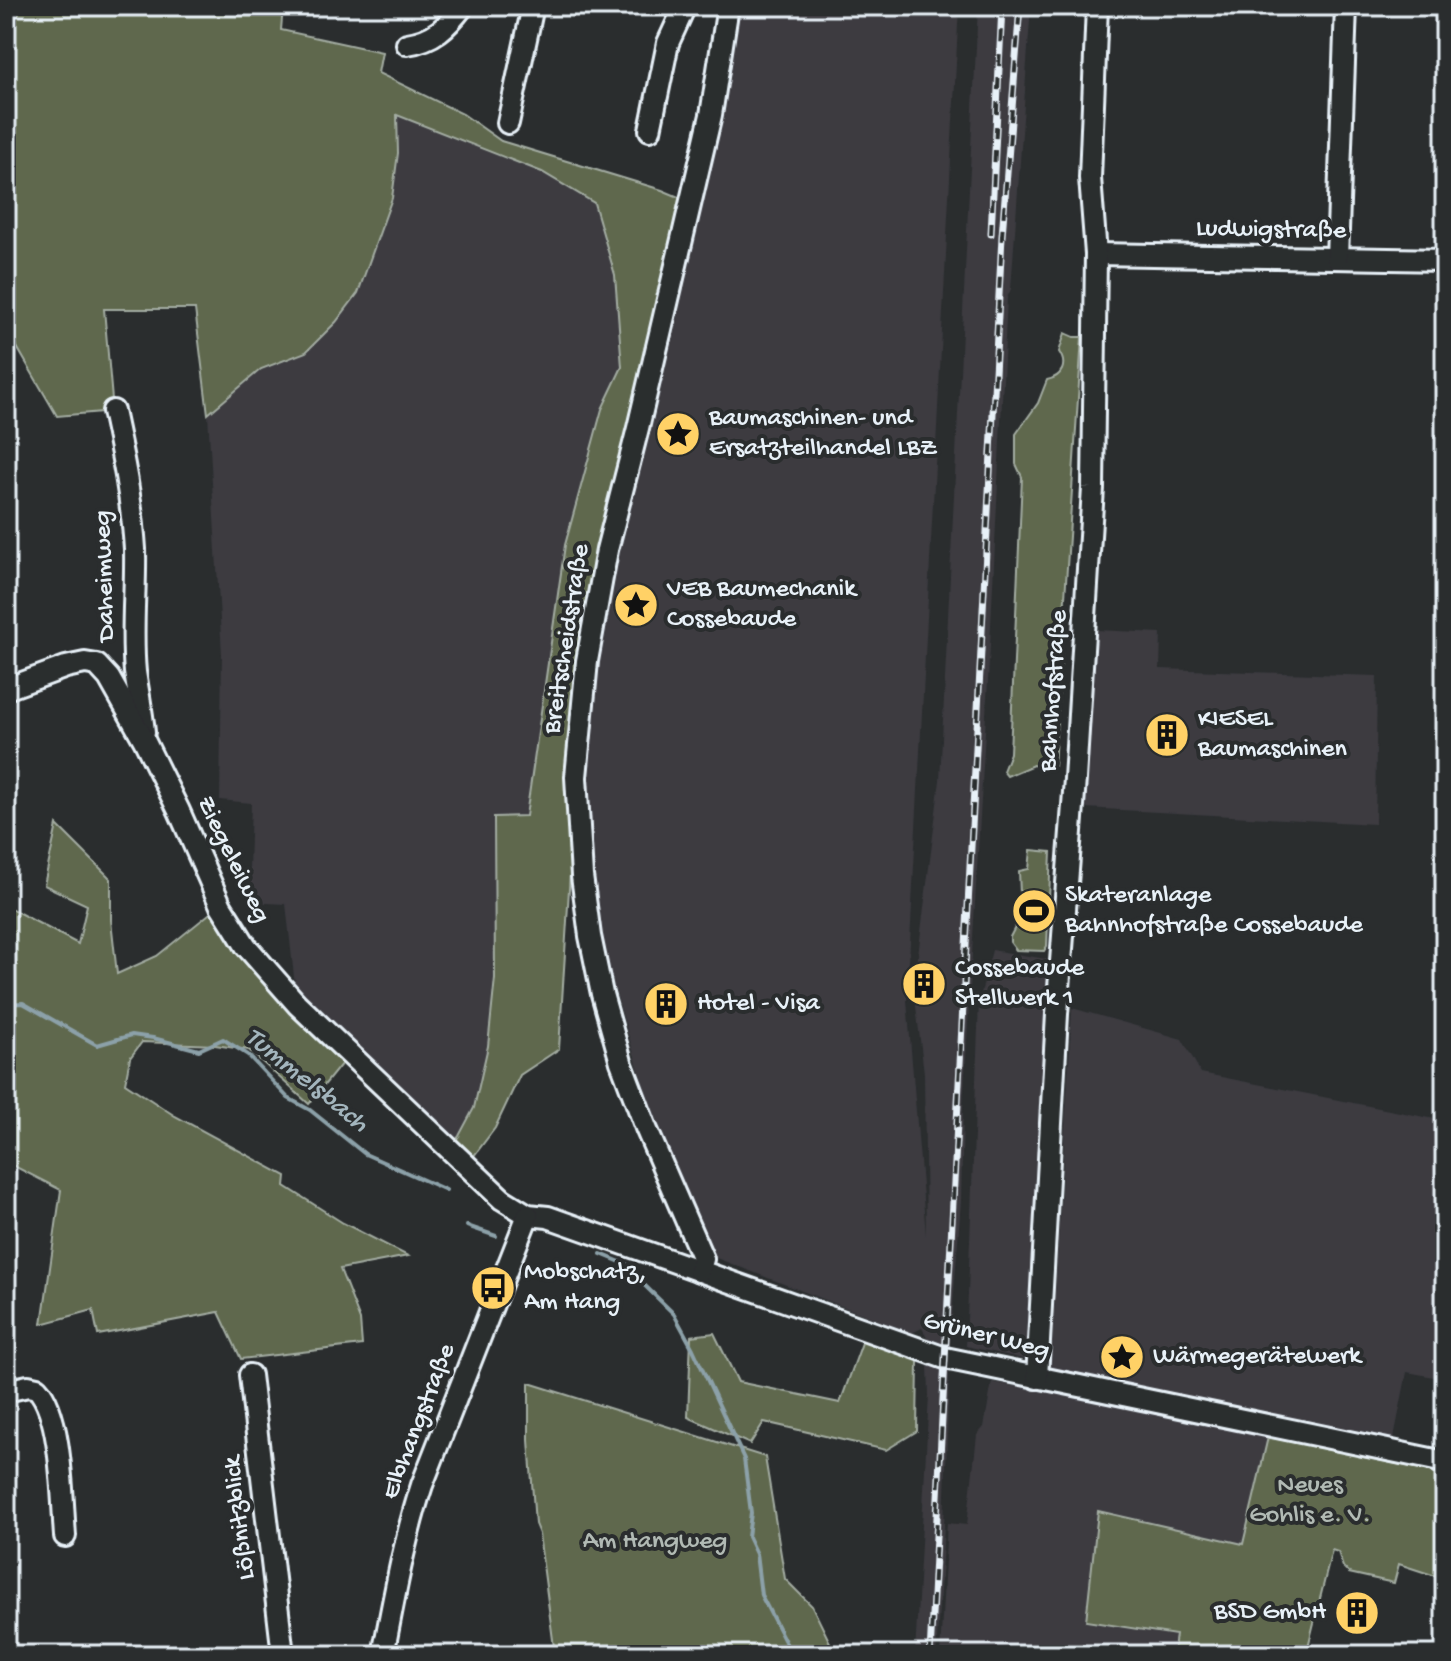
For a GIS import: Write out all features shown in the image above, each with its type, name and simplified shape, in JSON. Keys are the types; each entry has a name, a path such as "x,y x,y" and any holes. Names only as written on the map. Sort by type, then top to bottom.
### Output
{"street":[{"path":"407,44 435,36 463,6"},
{"path":"508,123 533,6"},
{"path":"650,130 668,43 685,6"},
{"name":"Breitscheidstraße","path":"699,1271 703,1259 646,1128 621,1062 602,994 584,891 576,777 587,661 607,550 711,115 728,6"},
{"name":"Bahnhofstraße","path":"1037,1378 1057,1014 1093,488 1096,254 1090,178 1097,6"},
{"path":"1337,258 1346,6"},
{"name":"Ludwigstraße","path":"1096,254 1445,260"},
{"name":"Daheimweg","path":"113,411 132,517 135,672 144,740"},
{"name":"Ziegeleiweg","path":"6,689 66,667 85,663 97,665 109,678 144,740 221,906 246,946 297,1004 449,1149 502,1199 528,1215"},
{"name":"Grüner Weg","path":"528,1215 548,1217 937,1355 1445,1462"},
{"name":"Elbhangstraße","path":"383,1655 399,1572 422,1485 528,1215"},
{"name":"Lößnitzblick","path":"250,1375 283,1655"},
{"path":"6,1391 28,1386 37,1388 47,1402 59,1465 65,1536"}],"shaded area":[{"path":"736,6 959,6 907,1000 926,1236 924,1073 916,1006 917,963 940,780 978,6 1031,6 1011,289 1007,298 936,1655 915,1655 929,1395 927,1337 922,1328 912,1333 716,1258 655,1124 604,954 576,777 587,661"},
{"path":"396,114 542,172 594,203 615,275 622,367 602,409 565,545 526,817 495,817 495,978 488,1046 474,1108 449,1149 297,1004 286,904 248,902 251,803 220,800 222,654 208,414 261,369 306,352 398,153"},
{"path":"1096,630 1161,633 1160,669 1377,676 1375,824 1085,808"},
{"path":"992,950 1046,959 1049,965 1042,1207 1031,1361 966,1346 979,1001"},
{"path":"1072,1008 1182,1039 1201,1073 1445,1121 1445,1379 1407,1372 1389,1463 1268,1437 1243,1544 1098,1511 1086,1620 1176,1634 1173,1655 940,1655 947,1523 967,1525 977,1435 984,1427 992,1382 1049,1392"}],"green space":[{"path":"6,6 283,6 281,30 382,52 378,73 463,114 501,141 662,190 691,202 643,398 576,777 559,1049 520,1075 495,1128 467,1165 449,1149 474,1108 488,1046 495,978 494,817 526,816 565,545 602,409 622,367 615,275 594,203 542,172 397,115 398,153 392,198 358,293 336,322 306,352 261,369 208,414 195,309 104,309 113,411 57,416 17,347 6,311"},
{"path":"1065,333 1082,337 1054,766 1033,765 1007,776 1003,771 1010,753 1022,477 1016,464 1016,434 1038,403 1047,380 1062,370 1063,361 1059,352"},
{"path":"57,825 111,879 111,920 117,974 157,956 214,910 347,1057 309,1104 249,1050 215,1045 142,1042 130,1058 125,1083 175,1116 286,1176 285,1186 343,1223 408,1256 340,1269 360,1320 362,1345 241,1359 219,1312 98,1335 93,1310 42,1324 61,1190 6,1162 6,906 78,944 87,905 44,885"},
{"name":"Skateranlage Bahnhofstraße Cossebaude","path":"1031,850 1051,852 1047,946 1044,951 1016,950 1010,942 1021,916 1019,871 1029,869"},
{"path":"714,1333 738,1382 840,1403 863,1340 918,1360 917,1431 886,1450 764,1422 750,1444 688,1417 691,1336"},
{"name":"Am Hangweg","path":"529,1383 765,1457 785,1579 812,1606 836,1655 555,1655 539,1534 535,1524 529,1440"},
{"name":"Neues Gohlis e. V.","path":"1268,1437 1445,1474 1445,1579 1399,1564 1394,1583 1349,1573 1343,1567 1338,1552 1332,1550 1306,1655 1173,1655 1176,1635 1086,1621 1098,1511 1243,1544"}],"waterway":[{"name":"Tummelsbach","path":"6,1004 23,1003 97,1045 132,1035 199,1050 223,1039 248,1055 288,1098 310,1110 365,1154 446,1190"},
{"name":"Tummelsbach","path":"467,1226 496,1236"},
{"name":"Tummelsbach","path":"601,1254 630,1266 635,1276 674,1314 693,1349 744,1459 751,1513 748,1537 756,1554 761,1595 792,1655"}],"railway":[{"path":"991,234 1002,6"},
{"path":"930,1655 1002,236 1020,6"}],"place":[{"name":"Baumaschinen- und Ersatzteilhandel LBZ","path":"678,434"},
{"name":"VEB Baumechanik Cossebaude","path":"636,605"},
{"name":"KIESEL Baumaschinen","path":"1167,735"},
{"name":"Skateranlage Bahnhofstraße Cossebaude","path":"1034,911"},
{"name":"Cossebaude Stellwerk 1","path":"924,984"},
{"name":"Hotel - Visa","path":"666,1004"},
{"name":"Mobschatz, Am Hang","path":"493,1288"},
{"name":"Wärmegerätewerk","path":"1122,1357"},
{"name":"BSD GmbH","path":"1357,1613"}]}
